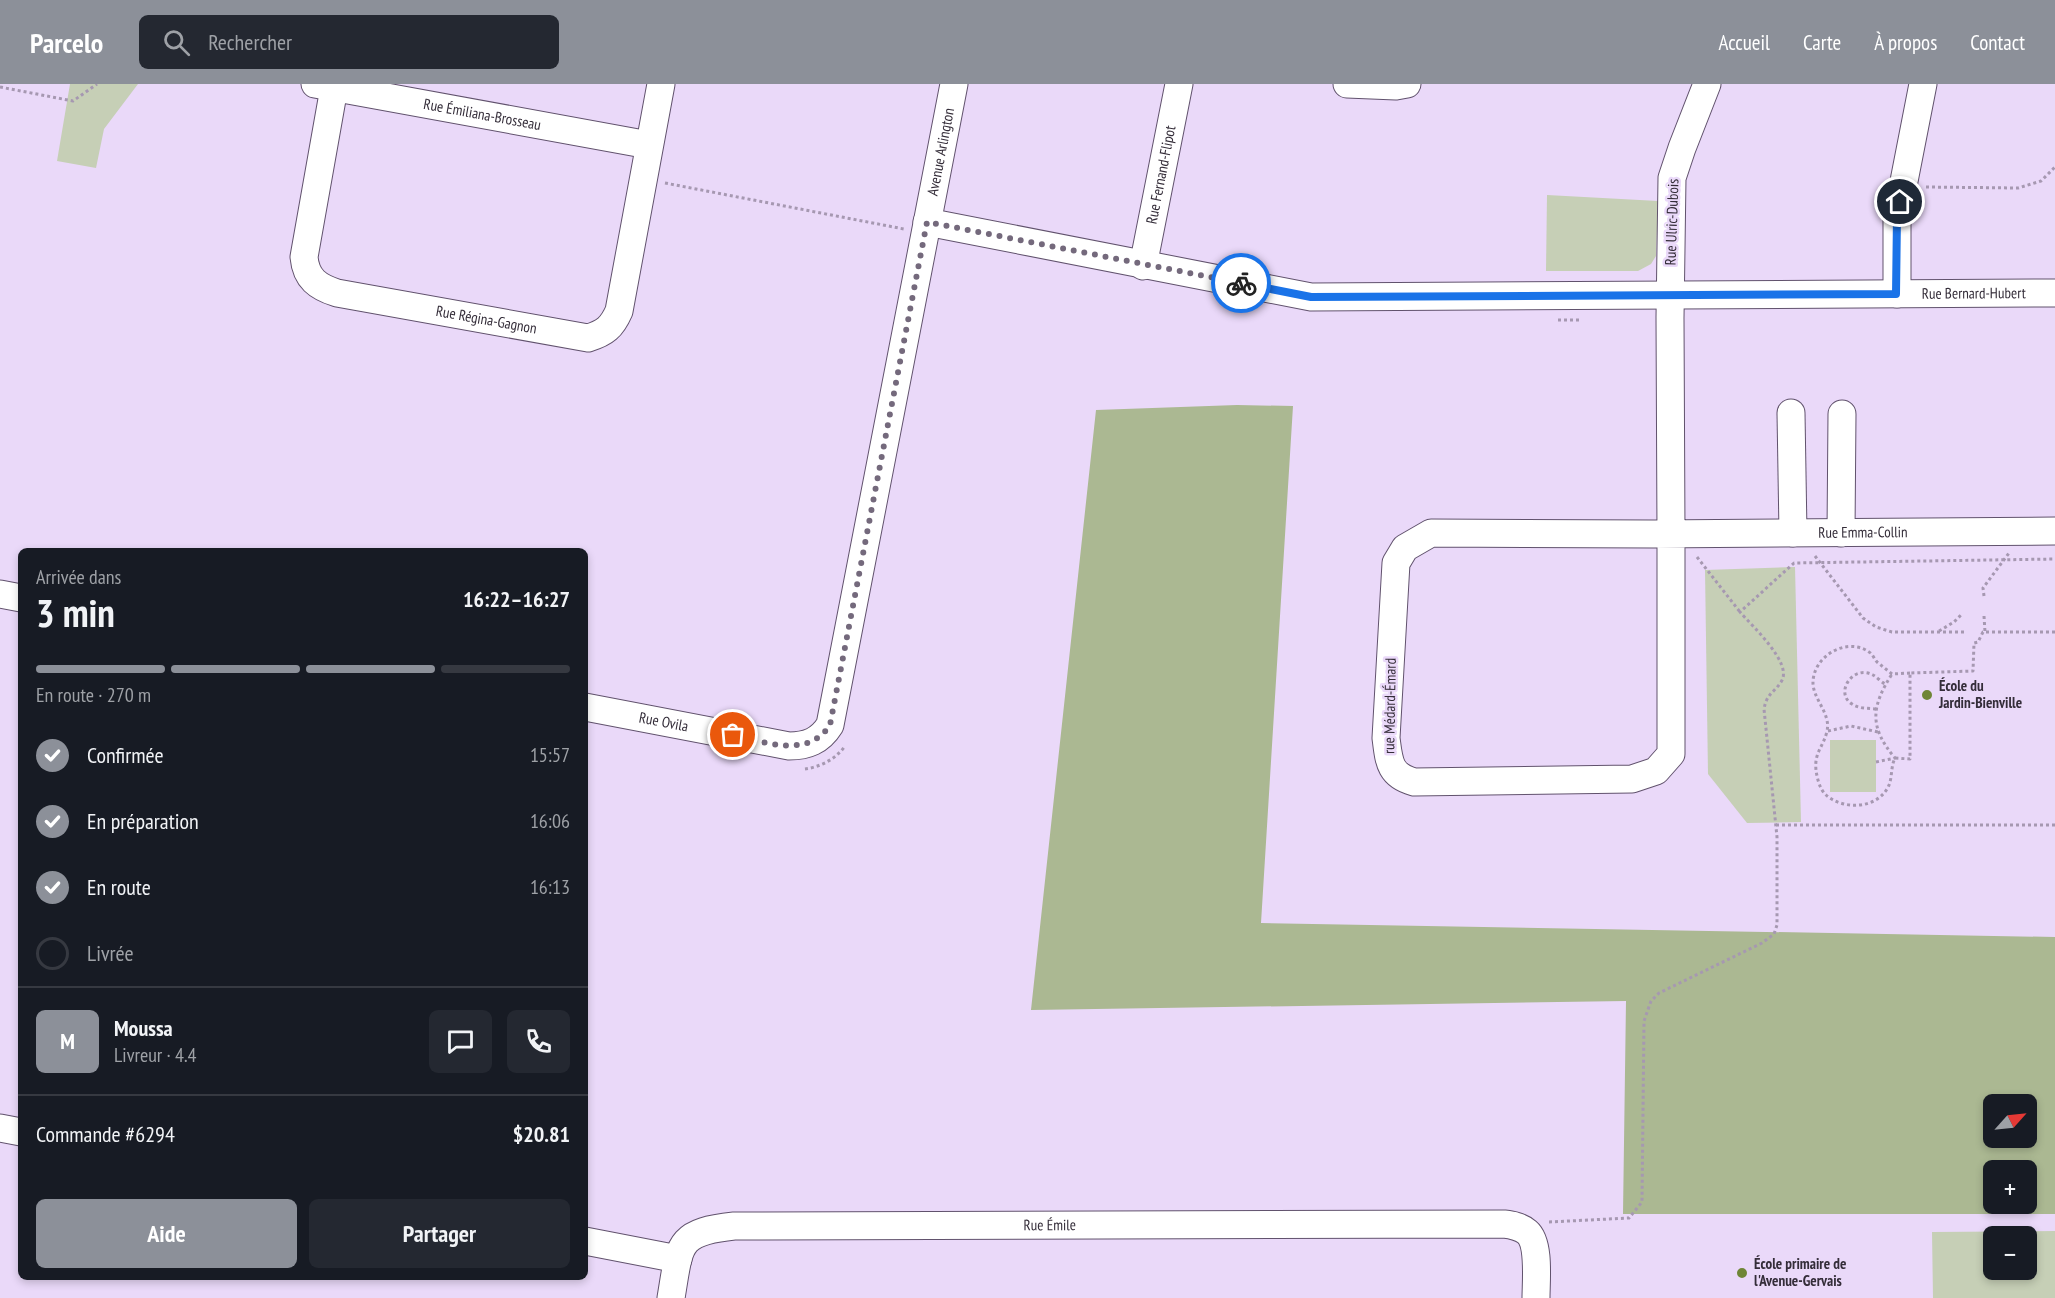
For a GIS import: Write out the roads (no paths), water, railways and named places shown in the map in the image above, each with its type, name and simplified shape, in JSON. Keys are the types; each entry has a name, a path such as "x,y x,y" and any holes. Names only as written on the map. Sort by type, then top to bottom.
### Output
{"street":[{"name":"Rue Régina-Gagnon","path":"325,86 304,257 305,268 312,280 324,289 338,293 561,335 588,338 603,334 613,325 619,311 661,84"},
{"name":"Avenue Arlington","path":"811,743 824,734 830,725 834,709 918,226 954,84"},
{"name":"Rue Fernand-Flipot","path":"1143,266 1179,84"},
{"path":"1347,84 1396,86 1407,84"},
{"name":"Rue Ulric-Dubois","path":"1670,295 1672,178 1707,84"},
{"path":"1896,294 1897,217 1923,84"},
{"name":"Rue Émiliana-Brosseau","path":"325,86 649,146"},
{"name":"Rue Bernard-Hubert","path":"918,226 1311,297 2055,293"},
{"name":"rue Médard-Émard","path":"1670,295 1671,534 1671,754 1656,771 1632,779 1414,782 1402,779 1389,764 1386,738 1396,563 1405,548 1431,533 1671,534"},
{"path":"1791,413 1802,541"},
{"path":"1841,532 1842,414"},
{"name":"Rue Emma-Collin","path":"1671,534 1802,541 1841,532 2055,531"},
{"path":"0,594 18,597"},
{"name":"Rue Ovila","path":"588,708 789,746 811,743"},
{"path":"0,1128 18,1131"},
{"name":"Rue Émile","path":"678,1259 685,1242 698,1232 735,1226 1504,1224 1517,1226 1528,1233 1536,1261 1536,1298"},
{"path":"588,1242 678,1259 671,1298"}],"place":[{"name":"École du Jardin-Bienville","path":"1927,695"},
{"name":"École primaire de l'Avenue-Gervais","path":"1742,1273"}]}
